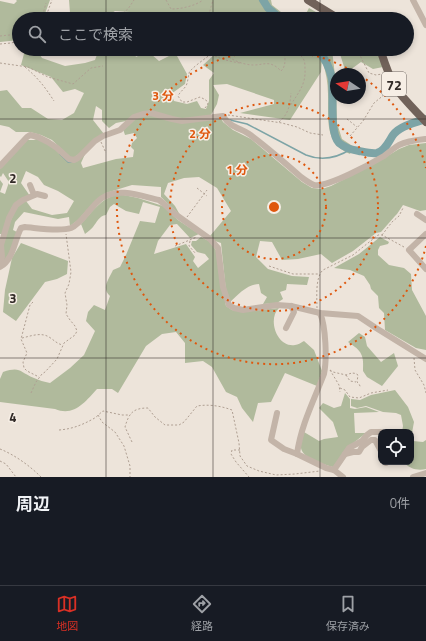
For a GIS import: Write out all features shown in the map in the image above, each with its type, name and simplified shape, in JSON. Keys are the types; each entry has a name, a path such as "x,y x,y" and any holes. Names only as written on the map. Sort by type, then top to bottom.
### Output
{"main road":[{"path":"308,0 328,12"},
{"name":"72","path":"383,56 395,86 426,122"}],"street":[{"path":"413,0 426,25"},
{"path":"0,166 30,135 48,142 69,159 74,160 78,158 95,141 103,136 120,130 134,117 151,113 182,121 223,116 234,127 251,135 301,177 315,185 335,180 378,159 398,145 426,139"},
{"path":"30,185 34,195"},
{"path":"0,266 8,260 21,228 66,229 73,227 101,199 118,192 159,200 175,214 210,239 218,248 223,287 229,305 234,308 244,310 277,305 292,306 320,313 358,316 426,359"},
{"path":"0,266 2,257 1,245 9,218 16,205 37,194 45,196"},
{"path":"417,214 426,220"},
{"path":"426,234 409,250 426,269"},
{"path":"286,328 294,312 292,306"},
{"path":"297,454 299,440 326,367 325,333 320,313"},
{"path":"277,413 271,440 284,449 326,468 334,470 344,477"},
{"path":"334,470 349,448 362,441 371,432 378,432"},
{"path":"344,454 358,452 371,440 375,440 378,446"},
{"path":"412,477 426,473"}],"path":[{"path":"48,12 52,0"},
{"path":"124,12 134,0"},
{"path":"166,0 171,9 177,9 203,0"},
{"path":"210,12 213,0"},
{"path":"44,12 46,3"},
{"path":"0,36 12,35"},
{"path":"0,44 12,43"},
{"path":"205,108 208,104 206,100 200,97 187,102 182,102 178,96 186,86 189,72 192,68 200,64 209,56"},
{"path":"214,56 229,62 254,65 266,63 274,65 281,71 285,64 284,56"},
{"path":"226,56 241,63"},
{"path":"279,122 284,118 304,84 306,77 305,64 300,56"},
{"path":"361,56 369,73 376,75 389,72"},
{"path":"0,63 28,67 48,77 73,84 91,68 103,66"},
{"path":"24,67 36,76 54,101"},
{"path":"350,136 363,121 374,103 395,86"},
{"path":"290,106 291,93"},
{"path":"223,116 230,114 253,119 279,122 297,127 310,133 323,135"},
{"path":"347,119 358,127"},
{"path":"101,144 106,153"},
{"path":"197,188 207,196"},
{"path":"185,221 207,190"},
{"path":"382,235 392,222 399,216 403,208"},
{"path":"31,393 36,382 57,359 64,345 75,335 77,330 66,314 67,305 65,293 69,284 71,272 66,229"},
{"path":"175,246 202,234"},
{"path":"320,313 317,308 318,278 319,274 323,270 353,255 378,234 409,250"},
{"path":"190,240 189,246 196,254"},
{"path":"270,266 293,274 319,274"},
{"path":"33,302 30,305 22,338 27,353 24,368 40,377"},
{"path":"22,338 43,334 50,337 57,343 64,345"},
{"path":"413,351 415,370 424,385 426,393"},
{"path":"340,392 339,385 330,370 346,375 356,373 358,375 357,382 361,388"},
{"path":"346,375 350,381 357,382"},
{"path":"340,388 345,390 350,397 359,398 371,393 388,390"},
{"path":"59,430 71,429 79,426 95,418 103,411 129,415 140,408 148,408 155,417 165,425 179,426 197,406 203,405 223,407 232,410 239,443 240,456 248,466 258,471 276,475 320,471 326,468"},
{"path":"98,414 102,422 115,432 124,446 130,466 130,477"},
{"path":"129,415 125,427 132,442"},
{"path":"0,449 32,468 41,477"},
{"path":"240,450 232,450 231,454 249,477"},
{"path":"0,461 6,464 16,477"}],"green space":[{"path":"16,0 50,0 46,12 12,12 12,41 0,42 0,1 14,4 17,1"},
{"path":"69,0 271,0 272,5 281,12 115,11 70,12"},
{"path":"309,8 316,12 307,12"},
{"path":"23,56 41,56 42,58 65,66 95,60 96,56 153,56 159,61 169,56 177,56 187,74 185,84 171,94 174,101 187,104 197,101 201,108 206,109 209,101 209,80 214,73 203,65 213,56 333,56 334,68 330,68 330,104 336,104 337,123 342,139 354,147 350,154 341,149 331,136 328,120 328,90 326,73 322,60 321,72 290,120 240,113 274,104 274,100 227,84 213,85 219,95 217,104 211,115 185,119 172,118 152,112 116,123 109,128 102,121 102,110 96,106 93,120 104,134 75,157 70,157 52,140 41,135 30,132 16,132 9,127 0,125 0,91 7,90 22,108 31,108 48,119 62,120 74,113 84,93 75,89 63,92 51,77 21,65"},
{"path":"341,56 380,56 383,67 373,69 361,62 353,68 344,68"},
{"path":"143,115 185,121 221,118 223,122 233,130 251,139 302,182 312,188 322,189 331,186 376,163 399,149 409,145 426,143 426,210 420,211 403,205 381,232 376,233 353,251 332,263 321,254 298,259 282,260 272,242 260,241 256,257 268,269 292,276 309,277 307,285 287,284 286,290 280,292 283,299 277,303 263,304 267,297 261,293 259,284 255,284 247,288 230,302 226,291 221,243 215,241 210,236 231,211 217,188 199,177 184,178 168,183 164,194 175,206 180,215 161,197 161,187 132,185 106,193 95,201 78,220 70,226 69,217 58,219 24,212 15,222 13,230 17,232 15,241 2,265 4,257 3,246 10,222 19,204 26,201 32,209 52,215 67,213 74,201 58,191 44,185 38,177 26,171 21,183 30,196 15,203 9,214 3,234 0,234 0,192 5,194 9,182 3,173 1,177 0,176 0,169 27,140 39,138 56,149 68,160 74,161 86,152 81,163 83,168 116,159 133,157 134,150 131,147 132,143 137,138 134,133 125,135 123,129 134,118"},
{"path":"0,180 3,184 0,192"},
{"path":"119,194 163,206 178,220 199,234 190,238 177,224 170,225 158,241 154,254 186,244 195,257 193,261 198,268 209,259 205,254 197,252 191,245 192,241 196,241 201,237 209,241 216,250 226,306 232,310 242,312 279,308 274,319 276,332 283,342 289,345 296,345 304,341 314,350 322,371 317,386 285,373 271,402 258,403 253,422 242,408 237,397 226,392 212,367 203,361 185,363 185,343 176,332 162,334 146,346 118,393 112,389 97,389 79,407 68,411 0,402 0,379 3,372 9,370 20,370 34,378 50,383 84,355 95,331 86,321 88,312 94,305 105,310 110,296 107,293 106,287 113,270 120,267 140,221 155,223 160,207 143,202 139,214 126,211 114,204 110,207 106,215 100,218 85,234 81,224 102,202"},
{"path":"380,237 389,242 388,244 380,246 378,255 389,265 404,268 411,274 412,290 426,316 426,350 416,348 385,330 384,313 379,308 378,296 371,289 364,276 350,270 334,268 359,254"},
{"path":"21,243 68,261 67,274 57,279 45,282 16,321 3,312 5,290 12,258"},
{"path":"359,333 365,337 367,346 381,362 394,353 398,366 382,386 367,377 363,371 361,354 348,342"},
{"path":"395,390 408,407 414,422 413,429 402,429 401,415 396,413 383,412 366,406 357,408 351,406 351,399 360,400 371,395"},
{"path":"345,393 350,399 350,408 355,409 366,407 379,412 354,413 355,433 366,433 347,448 333,467 309,458 302,452 301,444 304,432 319,441 338,437 333,422 319,408 323,403 334,408 341,406"},
{"path":"426,440 426,469 417,470 411,468 407,465 414,465 414,441 423,442"}],"waterway":[{"path":"263,0 273,12"},
{"path":"322,56 330,71 332,79 332,113 334,131 336,138 341,145 354,150 377,153 385,148 393,135 399,129 426,119"},
{"path":"230,120 247,124 312,157 329,158 340,155 351,149"},
{"path":"60,154 68,162 71,162"}]}
